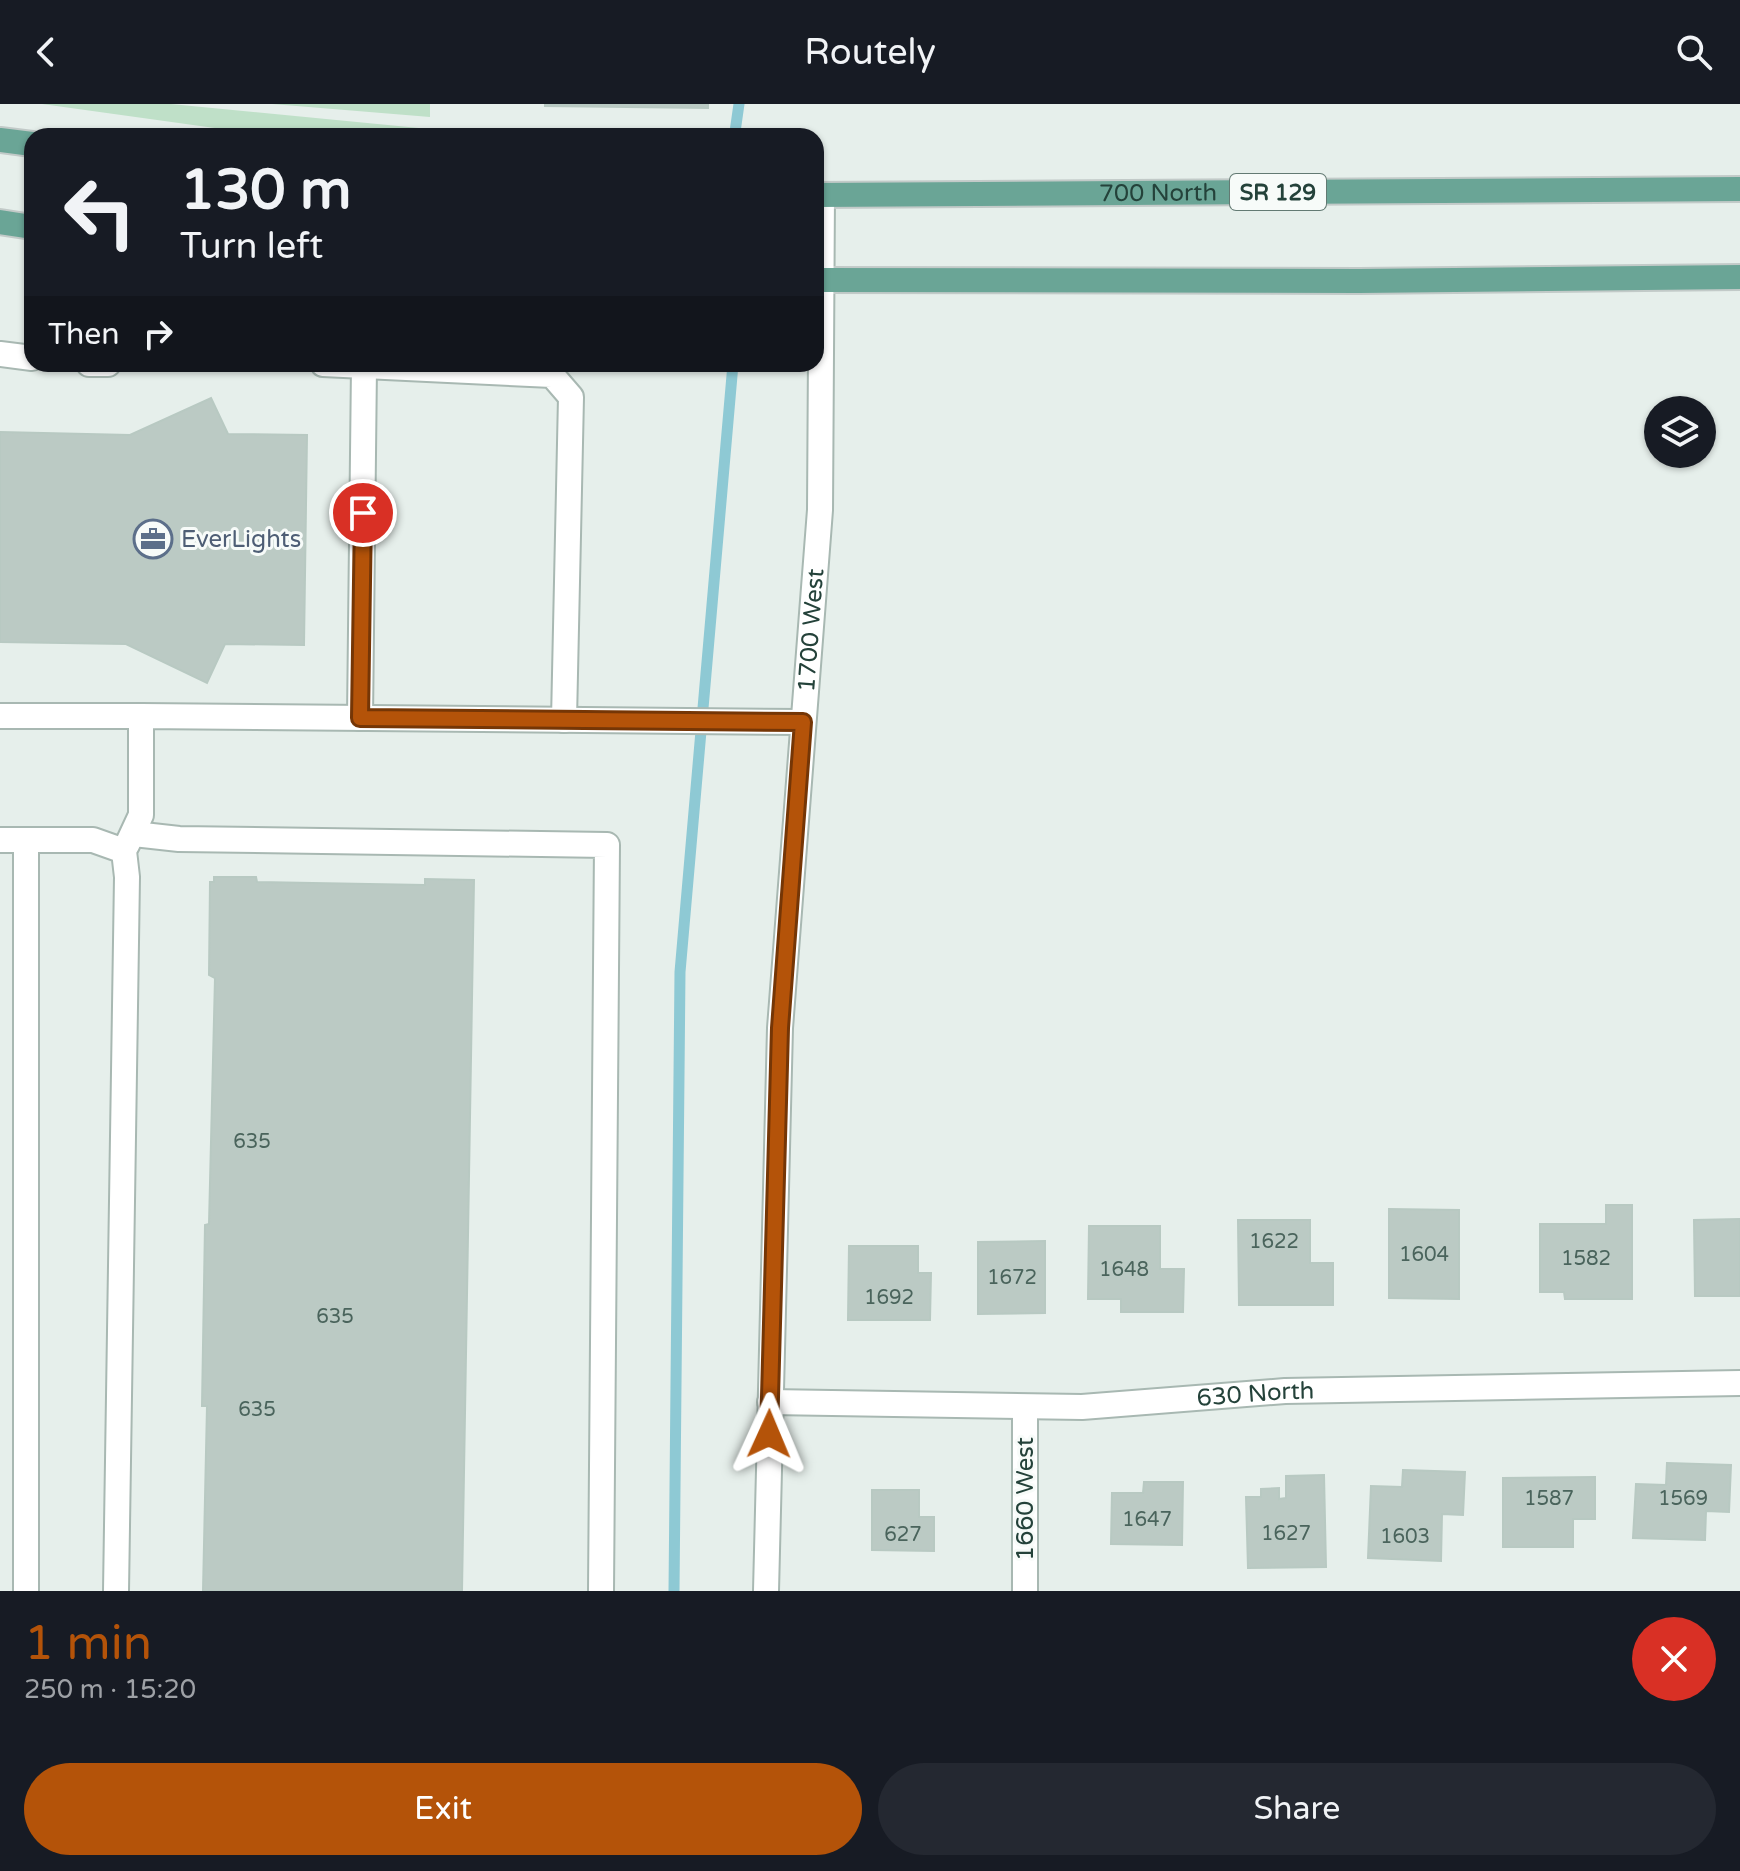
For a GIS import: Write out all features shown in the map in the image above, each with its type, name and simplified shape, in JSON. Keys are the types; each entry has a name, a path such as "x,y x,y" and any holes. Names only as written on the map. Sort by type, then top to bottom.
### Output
{"main road":[{"path":"0,140 24,143"},
{"name":"700 North","path":"824,195 1740,189"},
{"path":"0,222 24,226"},
{"path":"824,280 1359,281 1740,277"}],"street":[{"path":"0,354 24,357"},
{"path":"360,718 364,372"},
{"path":"489,372 552,375 571,397 564,720"},
{"name":"1700 West","path":"766,1591 780,1028 820,510 819,372"},
{"path":"0,716 803,722"},
{"path":"116,1591 127,877 129,842 141,815 141,716"},
{"path":"0,840 129,842 179,839 607,845 601,1591"},
{"path":"26,840 26,1591"},
{"name":"630 North","path":"770,1402 1082,1407 1285,1391 1740,1383"},
{"name":"1660 West","path":"1025,1407 1025,1591"}],"green space":[{"path":"42,104 171,104 419,128 215,128"},
{"path":"272,104 430,104 430,117"}],"building":[{"path":"708,104 708,108 545,106"},
{"name":"EverLights","path":"211,398 228,434 307,435 304,645 225,644 207,683 126,644 0,642 0,432 130,435"},
{"path":"214,877 256,877 257,882 425,885 425,879 474,880 462,1591 203,1591 207,1406 202,1406 205,1225 209,1224 215,978 209,975 210,882 214,882"},
{"path":"1606,1205 1632,1205 1632,1299 1565,1299 1564,1292 1540,1292 1540,1224 1606,1224"},
{"path":"1389,1209 1459,1210 1459,1299 1389,1298"},
{"path":"1740,1219 1740,1296 1695,1296 1694,1220"},
{"path":"1238,1220 1310,1220 1310,1263 1333,1263 1333,1305 1239,1305"},
{"path":"1089,1226 1160,1226 1160,1269 1184,1269 1183,1312 1121,1312 1121,1299 1088,1299"},
{"path":"1045,1241 1045,1313 978,1314 978,1242"},
{"path":"849,1246 918,1246 918,1273 931,1273 930,1320 848,1320"},
{"path":"1667,1463 1731,1465 1729,1512 1706,1511 1705,1540 1633,1538 1636,1484 1666,1485"},
{"path":"1403,1470 1465,1472 1463,1515 1442,1514 1441,1561 1368,1558 1371,1486 1402,1487"},
{"path":"1324,1475 1326,1567 1248,1568 1246,1497 1261,1497 1261,1489 1279,1488 1279,1499 1286,1498 1286,1476"},
{"path":"1595,1477 1595,1519 1573,1519 1573,1547 1503,1547 1503,1478"},
{"path":"1144,1482 1183,1482 1182,1545 1111,1544 1112,1493 1143,1493"},
{"path":"872,1490 919,1490 919,1517 934,1517 934,1551 872,1550"}],"waterway":[{"path":"736,128 739,104"},
{"path":"674,1591 680,972 732,372"}],"place":[{"name":"EverLights","path":"153,539"}],"route":[{"path":"363,513 360,718 803,722 780,1028 769,1434"}]}
